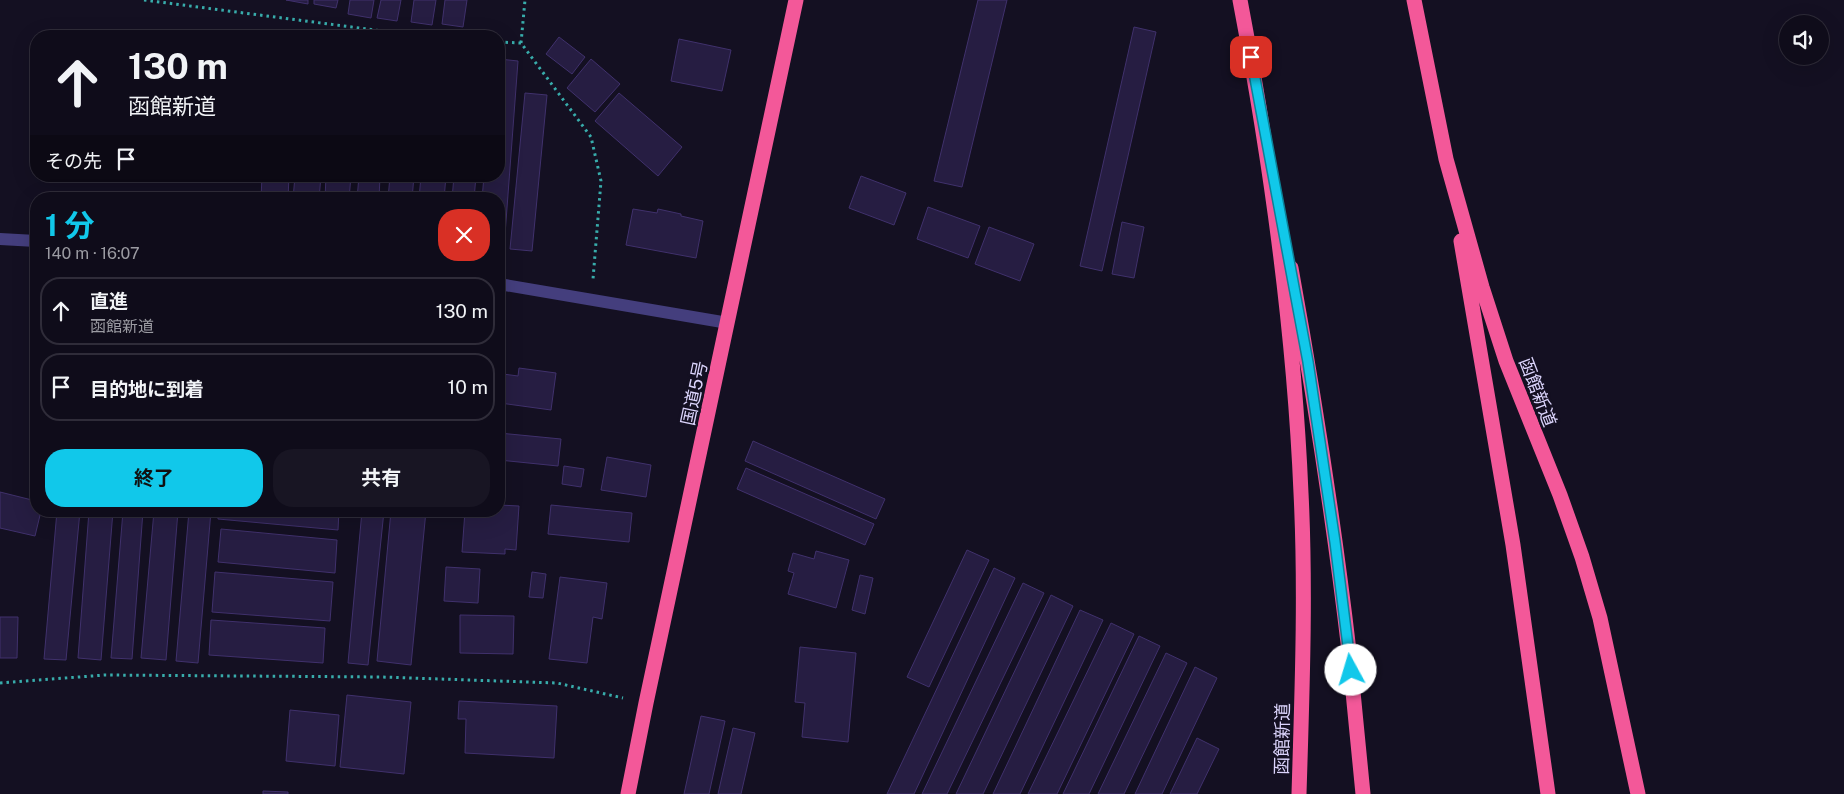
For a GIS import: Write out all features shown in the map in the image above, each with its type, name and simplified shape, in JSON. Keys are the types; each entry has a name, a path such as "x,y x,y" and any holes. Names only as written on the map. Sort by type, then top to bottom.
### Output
{"highway":[{"name":"国道5号","path":"628,794 796,0"},
{"name":"函館新道","path":"1240,0 1258,96 1281,257 1293,374 1302,494 1303,615 1299,794"},
{"name":"函館新道","path":"1414,0 1446,159 1482,287 1506,361 1560,495 1582,557 1600,618 1638,794"},
{"path":"1258,96 1307,352 1349,652 1363,794"},
{"path":"1446,159 1514,545 1548,794"}],"street":[{"path":"0,239 30,242"},
{"path":"505,285 728,322"}],"path":[{"path":"144,0 375,30"},
{"path":"525,0 521,43 591,137 601,182 592,300"},
{"path":"505,42 521,43"},
{"path":"0,683 105,675 382,677 556,683 646,703"}],"building":[{"path":"286,0 308,0 308,4"},
{"path":"314,0 338,0 336,8 314,4"},
{"path":"350,0 374,0 371,18 348,14"},
{"path":"381,0 401,0 397,21 377,18"},
{"path":"414,0 436,0 432,25 411,22"},
{"path":"445,0 467,0 463,27 442,24"},
{"path":"978,0 1007,0 962,187 934,181"},
{"path":"1134,27 1156,32 1102,271 1080,266"},
{"path":"559,37 585,57 572,74 546,54"},
{"path":"679,39 731,50 722,91 671,81"},
{"path":"591,59 620,84 595,112 567,88"},
{"path":"505,60 518,61 505,235 505,192 483,192 483,182 505,182"},
{"path":"525,93 547,95 532,251 510,249"},
{"path":"619,93 682,147 658,176 595,121"},
{"path":"861,176 906,193 894,225 849,208"},
{"path":"262,182 289,182 288,192 261,192"},
{"path":"294,182 320,182 320,192 294,192"},
{"path":"326,182 350,182 350,192 325,192"},
{"path":"358,182 380,182 379,192 358,192"},
{"path":"389,182 413,182 413,192 389,192"},
{"path":"420,182 445,182 445,192 420,192"},
{"path":"453,182 475,182 475,192 453,192"},
{"path":"928,207 980,226 968,258 917,239"},
{"path":"633,209 657,213 658,209 703,221 696,258 626,245"},
{"path":"1122,222 1144,227 1134,278 1112,274"},
{"path":"989,227 1034,244 1020,281 975,264"},
{"path":"519,368 556,373 551,410 505,404 505,374 518,376"},
{"path":"505,434 561,439 558,466 505,461"},
{"path":"753,441 885,499 876,519 745,461"},
{"path":"607,457 651,465 646,497 601,490"},
{"path":"564,466 584,469 581,487 562,484"},
{"path":"746,468 874,524 865,545 737,489"},
{"path":"0,492 30,500 30,517 40,517 35,536 0,528"},
{"path":"505,505 519,506 516,550 505,549 505,554 462,552 465,517 505,517"},
{"path":"551,505 632,513 629,542 548,534"},
{"path":"56,517 79,517 66,660 44,659"},
{"path":"89,517 113,517 101,660 78,658"},
{"path":"123,517 143,517 132,659 111,658"},
{"path":"153,517 178,517 166,660 141,658"},
{"path":"188,517 210,517 198,663 176,661"},
{"path":"218,517 339,517 338,530 218,519"},
{"path":"361,517 383,517 368,665 348,663"},
{"path":"390,517 425,517 411,665 377,661"},
{"path":"221,529 337,540 335,573 218,562"},
{"path":"967,550 989,560 929,687 907,677"},
{"path":"816,551 849,560 836,608 788,594 794,573 788,571 793,553 814,559"},
{"path":"446,567 480,569 478,603 444,601"},
{"path":"994,568 1015,578 914,794 887,794"},
{"path":"215,572 333,582 330,621 212,612"},
{"path":"532,572 546,574 543,598 529,597"},
{"path":"860,575 873,578 865,614 852,610"},
{"path":"560,577 607,583 602,619 593,617 587,663 549,659"},
{"path":"1023,583 1044,593 947,794 922,794"},
{"path":"1051,595 1073,606 983,794 956,794"},
{"path":"1080,610 1103,620 1020,794 993,794"},
{"path":"460,615 514,616 513,654 460,653"},
{"path":"0,617 18,617 17,658 0,658"},
{"path":"211,620 325,628 323,663 209,655"},
{"path":"1111,623 1134,634 1057,794 1028,794"},
{"path":"1139,636 1160,646 1089,794 1063,794"},
{"path":"800,647 856,653 848,742 802,737 805,703 795,702"},
{"path":"1166,653 1187,663 1124,794 1098,794"},
{"path":"1195,667 1217,678 1162,794 1135,794"},
{"path":"347,695 411,702 404,774 340,767"},
{"path":"459,701 557,706 554,758 465,753 466,719 458,719"},
{"path":"290,710 339,715 335,766 286,761"},
{"path":"701,716 725,721 709,794 684,794"},
{"path":"733,728 755,733 741,794 718,794"},
{"path":"1197,738 1219,749 1197,794 1170,794"},
{"path":"263,791 288,792 288,794 263,794"}],"route":[{"path":"1251,57 1308,362 1335,542 1351,670"}]}
